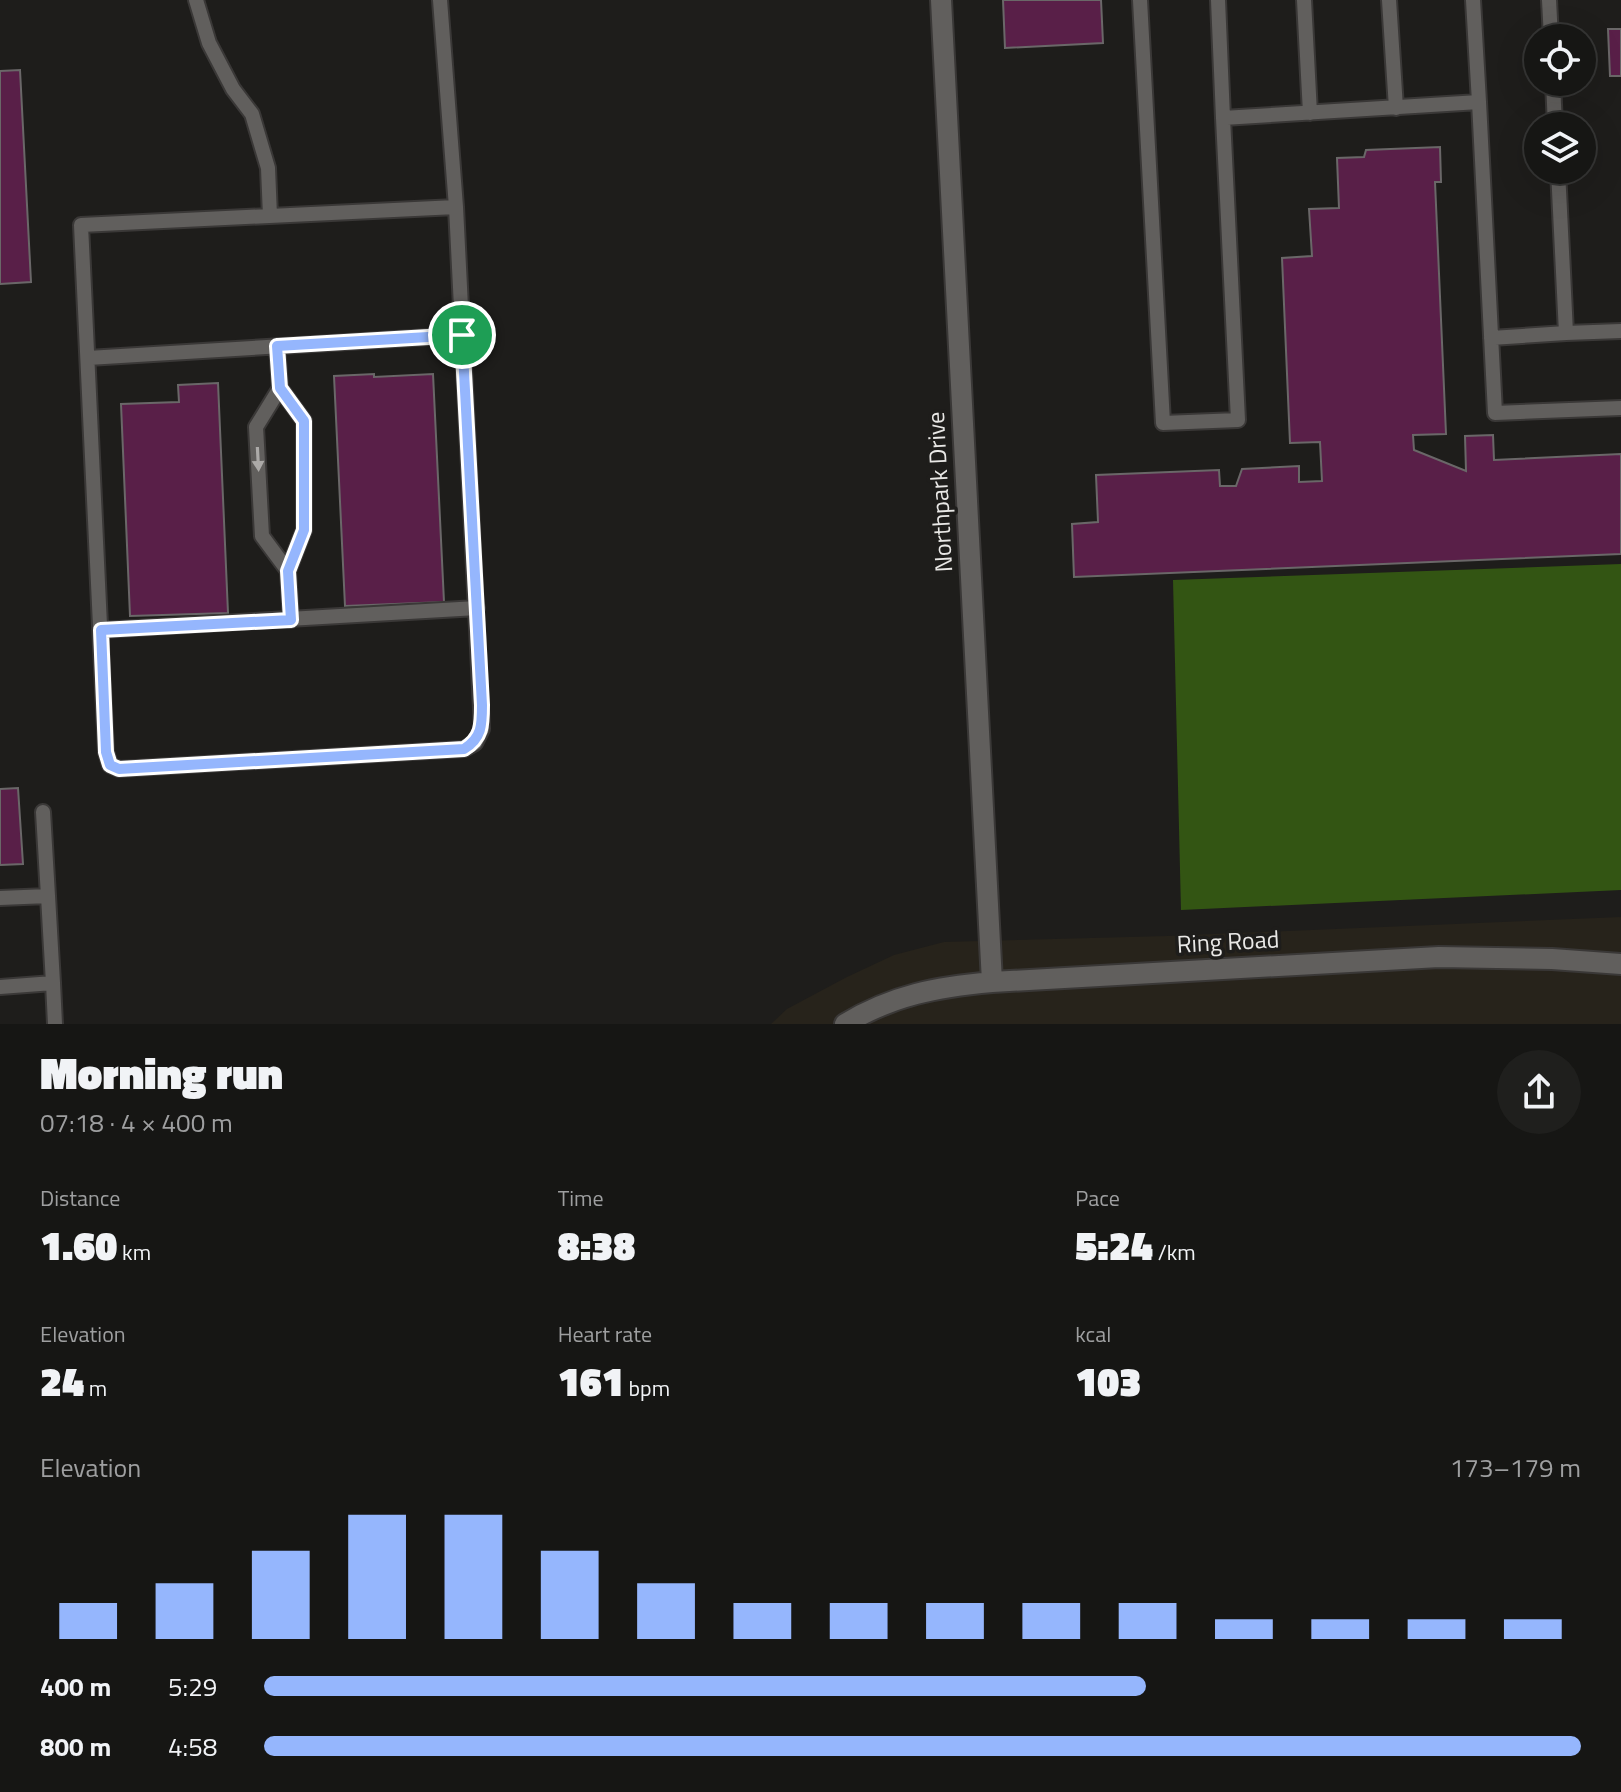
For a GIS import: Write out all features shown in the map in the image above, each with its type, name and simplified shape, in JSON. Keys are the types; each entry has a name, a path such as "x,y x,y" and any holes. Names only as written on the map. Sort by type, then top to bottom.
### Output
{"street":[{"name":"Northpark Drive","path":"941,0 992,982"},
{"name":"Ring Road","path":"845,1024 879,1006 924,990 992,982 1439,957 1621,964"}],"lane":[{"path":"196,0 209,43 233,89 252,114 268,168 270,216"},
{"path":"440,0 456,207 482,729 475,743 464,749 119,769 110,765 106,752 81,225 456,207"},
{"path":"1140,0 1163,423 1238,420 1218,0"},
{"path":"1304,0 1310,113"},
{"path":"1389,0 1396,108"},
{"path":"1473,0 1495,413 1621,408"},
{"path":"1549,0 1550,24"},
{"path":"1223,118 1479,102"},
{"path":"1559,184 1566,333"},
{"path":"1491,338 1621,331"},
{"path":"88,358 462,335"},
{"path":"277,346 280,388 304,421 304,530 288,571 291,620"},
{"path":"280,388 256,427 262,536 288,571"},
{"path":"101,630 477,608"},
{"path":"43,812 55,1024"},
{"path":"0,898 48,896"},
{"path":"0,987 53,983"}],"shaded area":[{"path":"1621,917 1621,1024 771,1024 787,1009 847,977 894,955 944,942"}],"green space":[{"path":"1621,564 1621,890 1181,910 1173,580"}],"building":[{"path":"1003,0 1101,0 1103,43 1005,48"},
{"path":"1608,29 1621,29 1621,76 1610,76"},
{"path":"20,70 31,282 0,284 0,71"},
{"path":"1440,147 1441,182 1435,182 1446,434 1413,435 1414,450 1466,471 1465,436 1493,435 1494,460 1621,454 1621,554 1074,577 1072,524 1098,522 1096,475 1219,470 1220,486 1236,486 1242,469 1299,466 1299,482 1322,481 1320,442 1290,443 1282,258 1312,256 1309,209 1339,208 1337,158 1364,157 1366,150"},
{"path":"374,374 374,377 433,374 444,602 345,606 334,376"},
{"path":"218,383 228,613 130,616 121,404 179,402 178,385"},
{"path":"18,788 23,864 0,865 0,789"}],"route":[{"path":"462,335 482,705 482,729 475,743 464,749 119,769 110,765 106,752 101,630 291,620 288,571 304,530 304,421 280,388 277,346 462,335"}]}
